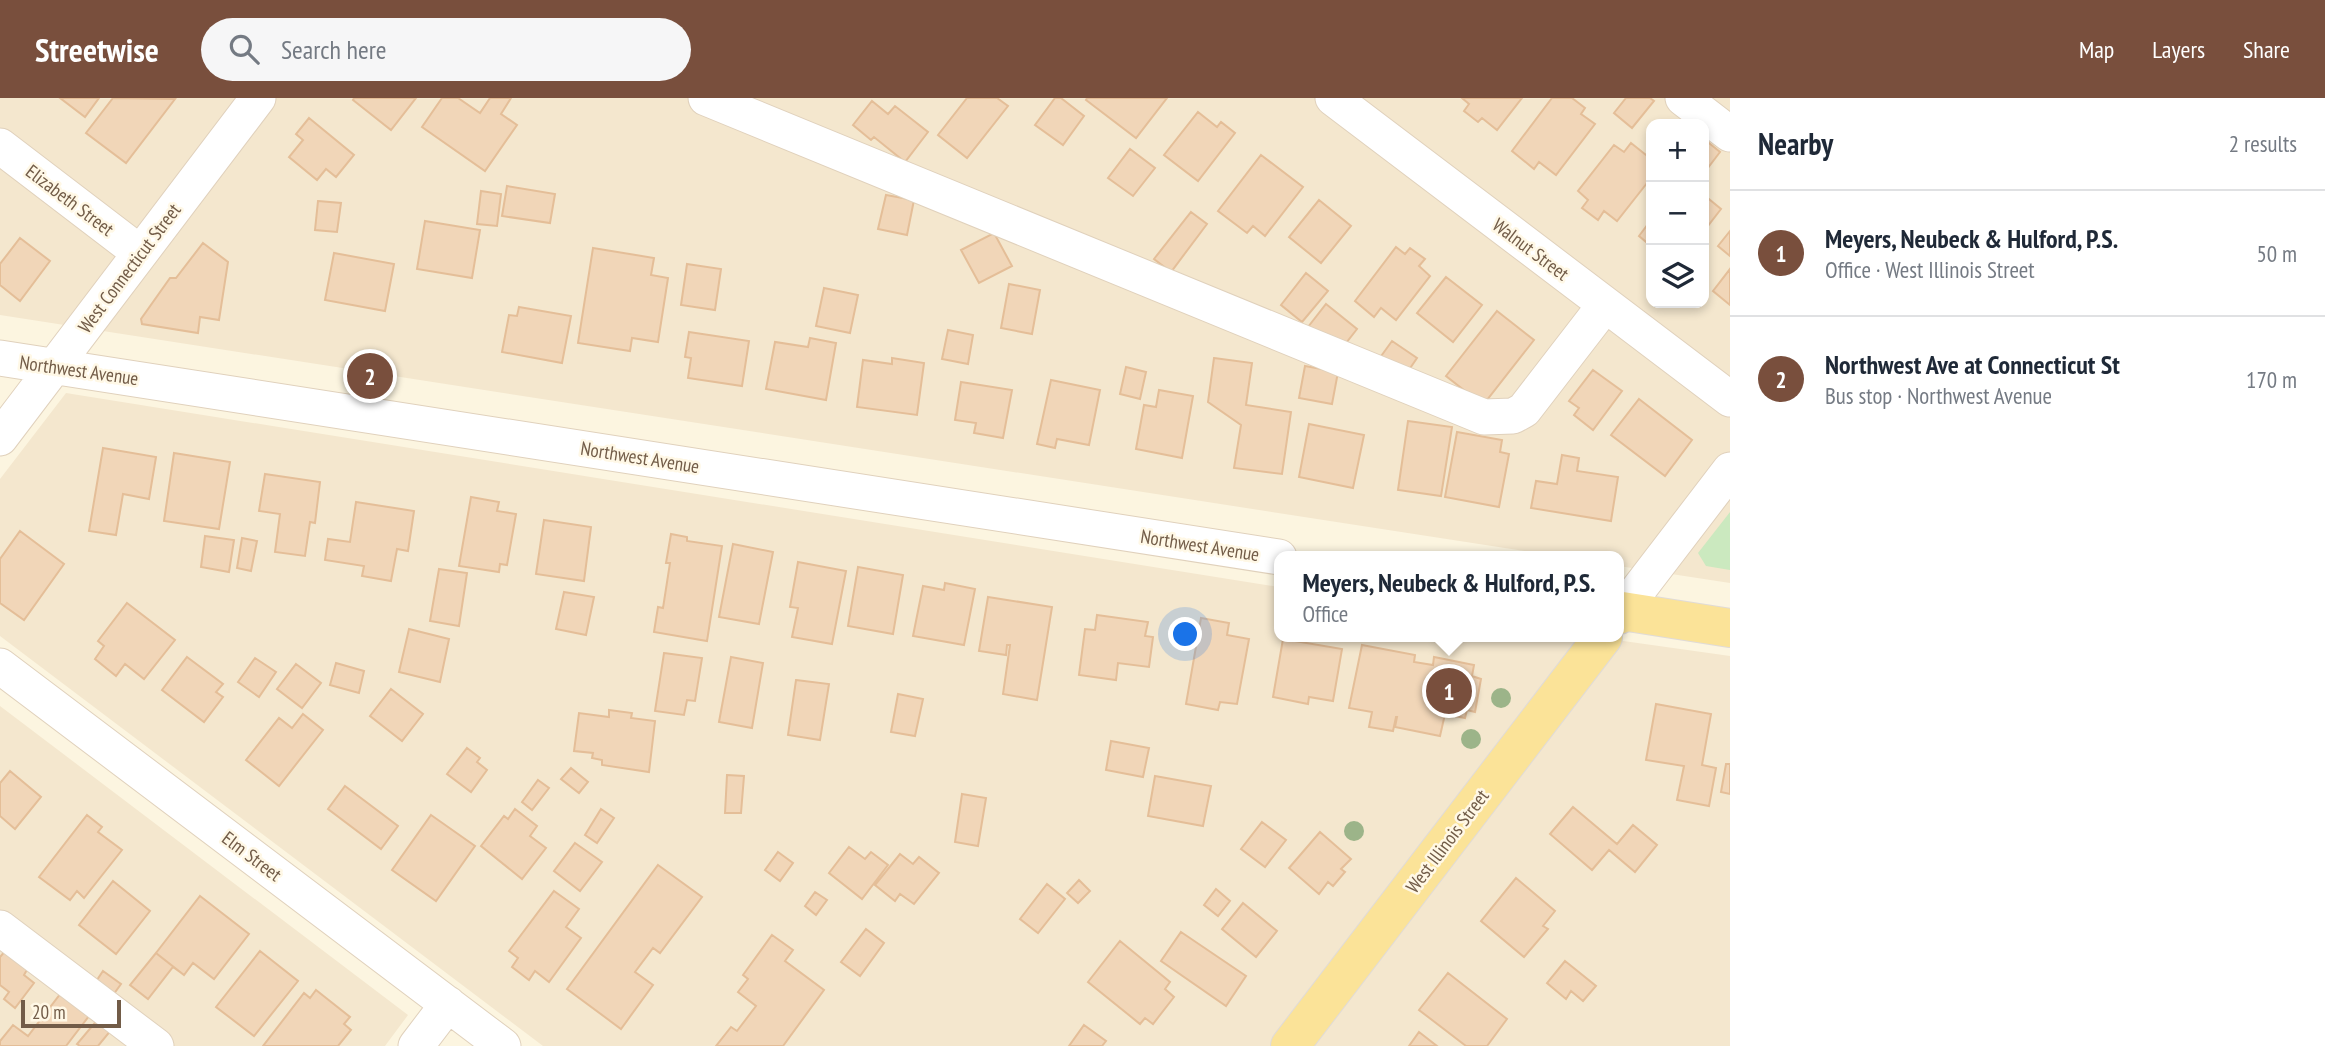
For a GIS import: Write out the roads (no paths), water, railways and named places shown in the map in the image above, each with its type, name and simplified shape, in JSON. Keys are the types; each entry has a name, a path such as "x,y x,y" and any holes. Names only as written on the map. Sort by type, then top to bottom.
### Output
{"main road":[{"path":"1624,619 1730,628"},
{"name":"West Illinois Street","path":"1290,1046 1598,642"}],"street":[{"name":"West Connecticut Street","path":"0,438 258,98"},
{"path":"706,98 1484,417 1513,416 1524,410 1605,305"},
{"name":"Walnut Street","path":"1333,98 1730,399"},
{"path":"1683,98 1730,134"},
{"name":"Elizabeth Street","path":"0,146 140,253"},
{"name":"Northwest Avenue","path":"0,358 1274,556"},
{"name":"West Illinois Street","path":"1624,608 1730,470"},
{"name":"Elm Street","path":"0,666 503,1046"},
{"path":"0,928 156,1046"},
{"path":"416,1046 447,1004"}],"place":[{"name":"Northwest Ave at Connecticut St","path":"370,376"},
{"name":"Meyers, Neubeck & Hulford, P.S.","path":"1449,691"}]}
